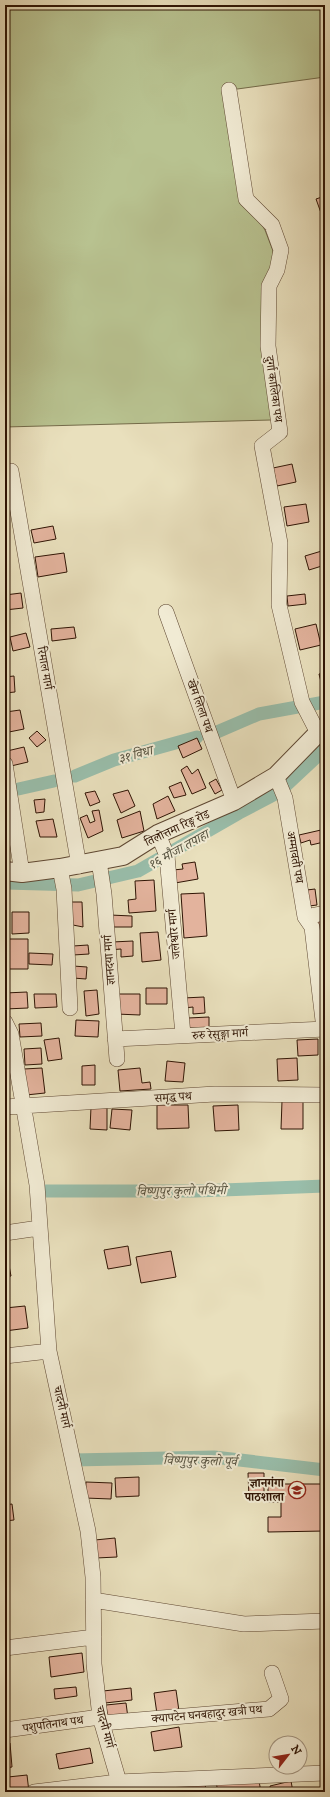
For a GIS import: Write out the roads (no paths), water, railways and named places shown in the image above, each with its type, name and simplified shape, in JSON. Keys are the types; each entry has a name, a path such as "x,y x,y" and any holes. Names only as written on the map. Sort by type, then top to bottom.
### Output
{"street":[{"name":"दुर्गा कालिका पथ","path":"229,90 246,199 272,225 281,250 277,270 269,286 268,346 280,432 262,446 280,543 279,605 302,702 320,731"},
{"name":"रिमाल मार्ग","path":"11,471 79,866"},
{"name":"खेम लिला पथ","path":"166,612 234,801"},
{"name":"तिलोत्तमा रिङ्ग रोड","path":"14,872 79,866 123,856 158,834 234,801 276,776 320,731"},
{"path":"5,764 10,794 14,872"},
{"name":"अम्मावती पथ","path":"276,776 285,798 305,917 312,927 325,1029"},
{"name":"जलेश्वोर मार्ग","path":"158,834 167,856 183,1035"},
{"name":"ज्ञानदया मार्ग","path":"99,861 104,894 117,1059"},
{"path":"60,868 64,888 70,1008"},
{"path":"305,917 325,913"},
{"name":"चादनी मार्ग","path":"5,1022 11,1034 22,1106 37,1185 49,1351 88,1531 93,1600 94,1664 101,1720 111,1750 120,1787"},
{"name":"रुरु रेसुङ्गा मार्ग","path":"115,1039 325,1029"},
{"name":"समृद्ध पथ","path":"5,1108 215,1094 325,1095"},
{"path":"5,1233 39,1228"},
{"path":"5,1356 49,1351"},
{"path":"93,1600 244,1624 325,1621"},
{"path":"5,1648 94,1637"},
{"name":"क्यापटेन घनबहादुर खत्री पथ","path":"101,1720 269,1709 281,1699 272,1674"},
{"name":"पशुपतिनाथ पथ","path":"5,1730 101,1720"},
{"path":"34,1792 325,1773"}],"waterway":[{"name":"३१ विधा","path":"217,732 259,714 325,702"},
{"name":"३१ विधा","path":"75,776 114,760 197,737"},
{"name":"१६ मौजा तपाहा","path":"5,883 78,885 138,871 239,813 279,792 325,749"},
{"name":"३१ विधा","path":"5,792 54,781"},
{"name":"विष्णुपुर कुलो पश्चिमी","path":"37,1191 195,1191 325,1186"},
{"name":"विष्णुपुर कुलो पूर्व","path":"74,1460 214,1457 325,1470"}],"place":[{"name":"ज्ञानगंगा पाठशाला","path":"297,1490"}]}
